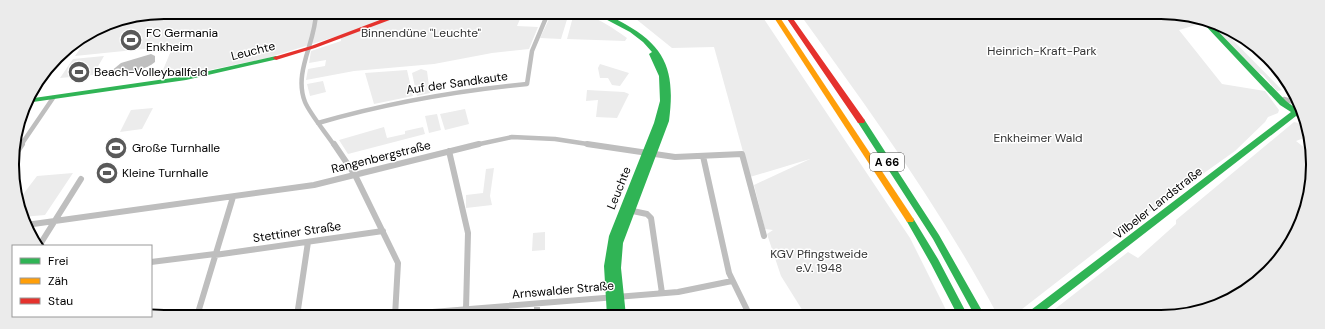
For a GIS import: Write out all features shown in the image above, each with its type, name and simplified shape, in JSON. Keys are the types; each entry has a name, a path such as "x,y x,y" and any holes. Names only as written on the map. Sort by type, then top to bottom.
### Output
{"main road":[{"name":"Leuchte","path":"34,100 210,73 308,49 389,19"},
{"name":"Leuchte","path":"612,19 634,32 653,54 664,72 663,105 649,154 626,210 618,249 613,310"},
{"name":"A 66","path":"778,19 900,204 935,262 960,310"},
{"name":"A 66","path":"790,19 913,200 952,263 977,310"},
{"path":"1211,28 1283,101 1295,108"},
{"path":"1283,101 1287,111 1286,119 1299,121"},
{"name":"Vilbeler Landstraße","path":"1038,310 1296,112"},
{"name":"Leuchte","path":"615,297 619,310"}],"street":[{"path":"316,19 301,83 305,102 318,124 355,175 398,265 395,310"},
{"name":"Auf der Sandkaute","path":"318,124 352,113 423,97 526,84 532,51 545,19"},
{"path":"20,147 53,98"},
{"path":"1283,101 1292,102"},
{"name":"Rangenbergstraße","path":"32,224 314,185 500,139 533,137 649,154 680,157 742,154 764,236"},
{"path":"449,151 468,233 466,309"},
{"path":"703,156 724,256 732,280 747,310"},
{"path":"42,242 81,180"},
{"path":"199,310 233,197"},
{"path":"626,210 647,214 651,218 662,293"},
{"name":"Stettiner Straße","path":"152,262 383,231"},
{"path":"298,310 308,242"},
{"name":"Arnswalder Straße","path":"454,310 683,291 732,280"},
{"path":"537,304 537,310"}],"green space":[{"name":"Binnendüne \"Leuchte\"","path":"155,19 520,19 517,26 538,27 529,49 492,53 434,64 354,71 306,80 308,69 325,66 326,60 309,63 311,51 341,41 341,35 264,59 199,72 160,77 173,46 75,56 83,45 100,34 127,24"},
{"path":"549,19 567,19 561,39 540,38"},
{"path":"572,19 597,19 627,38 625,41 567,39"},
{"name":"KGV Pfingstweide e.V. 1948","path":"636,19 764,19 910,238 946,310 802,310 781,276 767,234 773,230 765,229 754,185 810,159 750,177 714,47 672,48"},
{"name":"Enkheimer Wald","path":"803,19 1170,19 1198,24 1179,30 1222,84 1265,91 1279,110 1278,113 1268,117 1265,122 1235,151 1124,230 1021,310 995,310 953,237 929,199"},
{"path":"1216,30 1229,36 1282,90 1277,91 1263,75 1258,72"},
{"path":"104,56 93,75 60,78 73,59"},
{"path":"600,64 629,73 620,86 612,85 608,78 600,78 598,68"},
{"path":"421,69 427,71 430,93 417,96 412,73"},
{"path":"407,70 413,96 374,104 365,73"},
{"path":"323,81 326,92 310,96 307,84"},
{"path":"587,90 624,92 629,94 617,118 596,117 598,100 586,101"},
{"path":"153,108 142,129 120,132 131,110"},
{"path":"465,109 469,124 445,130 440,114"},
{"path":"437,114 441,130 429,133 425,116"},
{"path":"1294,122 1300,123 1303,138 1296,141 1305,148 1306,155 1306,174 1301,202 1287,237 1270,260 1249,280 1233,291 1216,299 1179,309 1054,310 1128,252 1138,258 1176,224 1176,220"},
{"path":"384,127 387,138 405,134 405,131 423,127 425,134 348,154 339,140"},
{"path":"494,168 490,196 492,205 466,208 466,195 483,193 486,169"},
{"path":"73,173 45,215 29,216 22,195 37,176"},
{"path":"545,232 545,250 532,251 533,233"}],"shaded area":[{"path":"151,54 155,56 155,62 146,68 121,73 110,72 121,63"}],"traffic: fast":[{"path":"611,19 646,41 656,52 663,66 667,81 668,100 665,121 619,243 616,268 620,310"},
{"path":"1211,28 1283,103 1296,112"},
{"path":"612,310 609,266 613,236 658,123 664,101 662,76 652,54"},
{"path":"34,100 186,78 276,58"},
{"path":"1038,310 1296,112"},
{"path":"861,121 936,237 977,310"},
{"path":"910,220 935,262 960,310"}],"traffic: slow":[{"path":"778,19 910,220"}],"traffic: jam":[{"path":"276,58 313,47 389,19"},
{"path":"790,19 861,121"}],"place":[{"name":"FC Germania Enkheim","path":"131,40"},
{"name":"Beach-Volleyballfeld","path":"79,72"},
{"name":"Große Turnhalle","path":"116,148"},
{"name":"Kleine Turnhalle","path":"107,173"}],"park label":[{"name":"Heinrich-Kraft-Park","path":"1042,51"}]}
